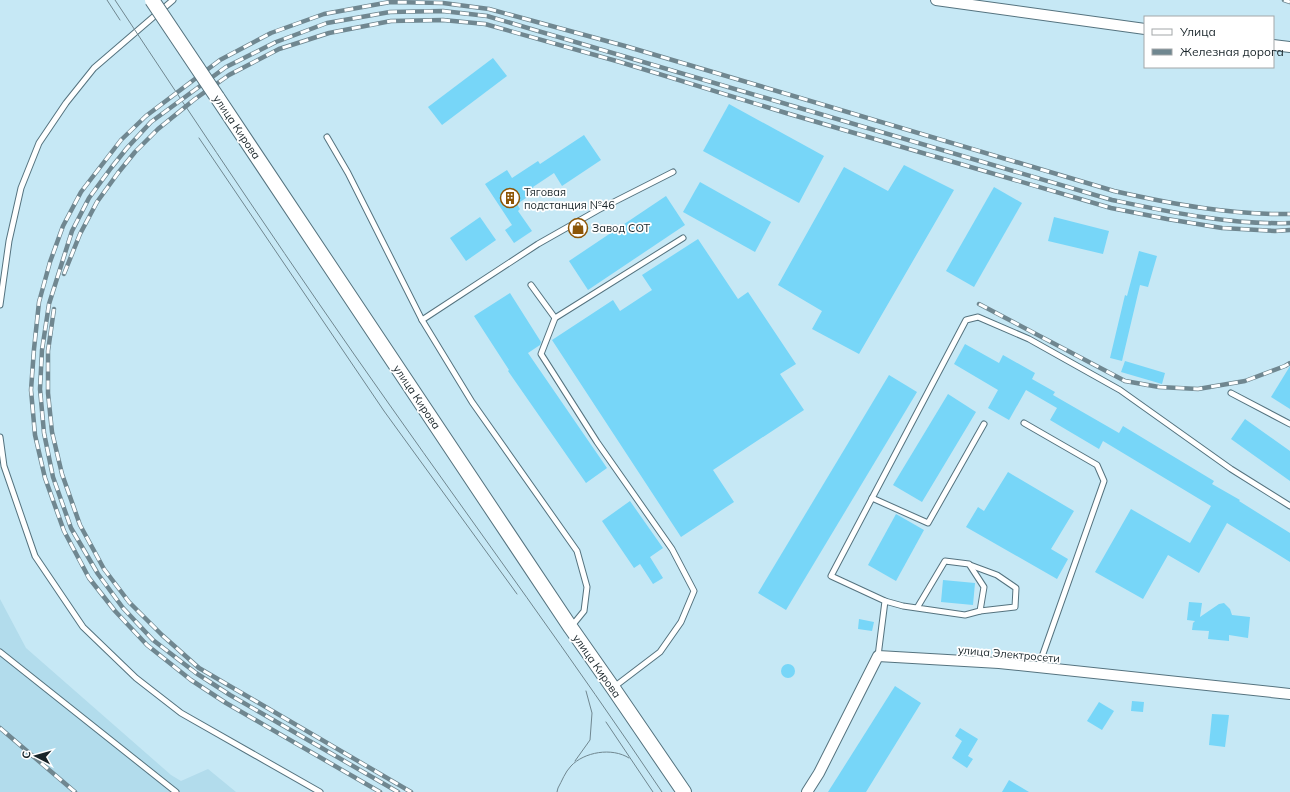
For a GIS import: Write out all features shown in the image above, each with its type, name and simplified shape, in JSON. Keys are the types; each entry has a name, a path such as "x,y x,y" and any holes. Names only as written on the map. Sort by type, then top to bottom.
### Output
{"main road":[{"name":"улица Кирова","path":"152,0 571,628 684,792"}],"street":[{"path":"936,0 1144,29"},
{"path":"1274,45 1290,47"},
{"path":"807,792 819,773 878,656"},
{"name":"улица Электросети","path":"878,656 999,663 1290,694"}],"lane":[{"path":"0,305 9,241 21,188 39,143 66,103 94,68 173,0"},
{"path":"327,138 348,173 422,320 472,402 577,551 587,587 584,611 571,628"},
{"path":"422,320 538,244 598,210 672,172"},
{"path":"613,688 660,652 681,622 694,591 672,549 597,442 541,354 555,318 683,238"},
{"path":"531,285 555,318"},
{"path":"917,608 945,561 969,564 997,575 1016,588 1015,606 980,611 965,616 917,608 885,601 831,576 966,320 978,317 1029,339 1120,390 1230,469 1290,506"},
{"path":"1231,393 1290,424"},
{"path":"1024,423 1097,465 1104,481 1038,668"},
{"path":"872,498 928,523 984,424"},
{"path":"0,437 4,466 35,556 83,627 136,678 181,713 320,792"},
{"path":"969,564 984,587 980,611"},
{"path":"878,656 885,601"},
{"path":"0,652 176,792"}],"shaded area":[{"path":"0,599 26,648 171,775 181,781 208,769 236,792 0,792"}],"building":[{"path":"493,58 507,76 442,125 428,107"},
{"path":"729,104 824,156 799,203 703,151"},
{"path":"584,135 601,160 562,186 554,173 533,187 535,192 517,204 520,209 518,211 532,231 514,243 505,230 512,225 485,184 507,170 512,178 538,161 540,164"},
{"path":"904,165 954,190 859,354 812,329 822,311 778,285 844,167 888,191"},
{"path":"700,182 771,222 755,252 683,212"},
{"path":"994,187 1022,203 974,287 946,271"},
{"path":"666,196 685,225 588,290 569,261"},
{"path":"480,217 496,240 466,261 450,238"},
{"path":"1054,217 1109,231 1103,254 1048,241"},
{"path":"698,239 738,299 748,292 796,364 780,374 804,410 713,470 734,502 681,537 552,340 613,300 620,311 652,290 642,275"},
{"path":"1139,251 1157,256 1148,287 1140,285 1122,361 1110,358 1125,295 1127,296"},
{"path":"510,293 541,342 540,345 528,353 607,468 586,483 508,371 509,370 474,316"},
{"path":"965,344 999,363 1003,355 1035,373 1032,379 1055,392 1053,395 1119,433 1123,426 1214,481 1212,484 1240,500 1239,501 1290,533 1290,562 1227,523 1199,573 1168,555 1143,599 1095,572 1131,509 1190,543 1211,506 1103,441 1099,449 1050,420 1057,408 1026,390 1009,420 988,408 998,390 954,364"},
{"path":"1125,361 1165,373 1162,384 1121,372"},
{"path":"1290,366 1290,409 1271,397"},
{"path":"889,375 917,392 786,610 758,593"},
{"path":"948,394 976,412 922,502 893,485"},
{"path":"1245,419 1290,451 1290,481 1231,439"},
{"path":"1008,472 1074,511 1051,549 1068,559 1057,579 966,527 978,507 984,511"},
{"path":"630,501 663,548 650,557 663,578 653,584 640,564 634,568 602,521"},
{"path":"896,514 924,530 896,581 868,565"},
{"path":"943,580 975,583 973,605 941,602"},
{"path":"1189,602 1202,603 1200,617 1219,604 1224,603 1230,609 1232,615 1250,617 1248,638 1229,635 1229,641 1208,639 1209,631 1192,630 1193,623 1195,621 1187,620"},
{"path":"859,619 874,622 872,631 858,629"},
{"path":"788,664 793,666 795,671 793,676 788,678 783,676 781,671 783,666"},
{"path":"895,686 921,703 866,792 828,792"},
{"path":"1132,701 1144,702 1143,712 1131,711"},
{"path":"1099,702 1114,711 1102,730 1087,721"},
{"path":"1212,714 1229,715 1225,747 1209,745"},
{"path":"960,728 978,739 968,756 973,759 967,768 952,758 962,741 955,736"},
{"path":"1009,780 1029,792 1002,792"}],"tram line":[{"path":"107,0 120,20"},
{"path":"115,0 216,153 319,304 561,646 662,792"},
{"path":"199,138 384,411 517,594"},
{"path":"575,761 590,740 592,713 586,691"},
{"path":"606,722 653,792"},
{"path":"557,792 569,768 583,757 591,754 607,752 629,758"}],"railway":[{"path":"1284,0 1290,2"},
{"path":"380,792 226,703 191,680 147,645 115,611 89,578 64,531 45,478 35,435 31,390 39,302 50,262 63,226 81,192 121,140 146,116 220,60 271,33 324,14 390,2 443,3 489,9 625,46 1114,191 1223,211 1290,214"},
{"path":"398,792 230,695 196,673 153,640 123,608 98,574 71,528 53,477 44,433 40,389 42,350 49,304 72,231 89,198 127,148 151,122 226,67 276,42 327,23 390,12 443,11 487,16 1112,200 1223,220 1290,223"},
{"path":"64,274 80,234 97,202 118,173 135,152 158,129 195,99 229,75 279,49 329,33 391,21 443,20 485,24 620,62 786,113 1111,208 1222,228 1275,231 1290,230"},
{"path":"979,304 1125,381 1159,387 1198,389 1245,381 1290,363"},
{"path":"54,309 48,351 48,393 52,432 62,474 80,525 104,569 129,602 162,635 199,668 411,792"},
{"path":"0,728 75,792"}],"place":[{"name":"Тяговая подстанция №46","path":"510,198"},
{"name":"Завод СОТ","path":"578,228"}]}
